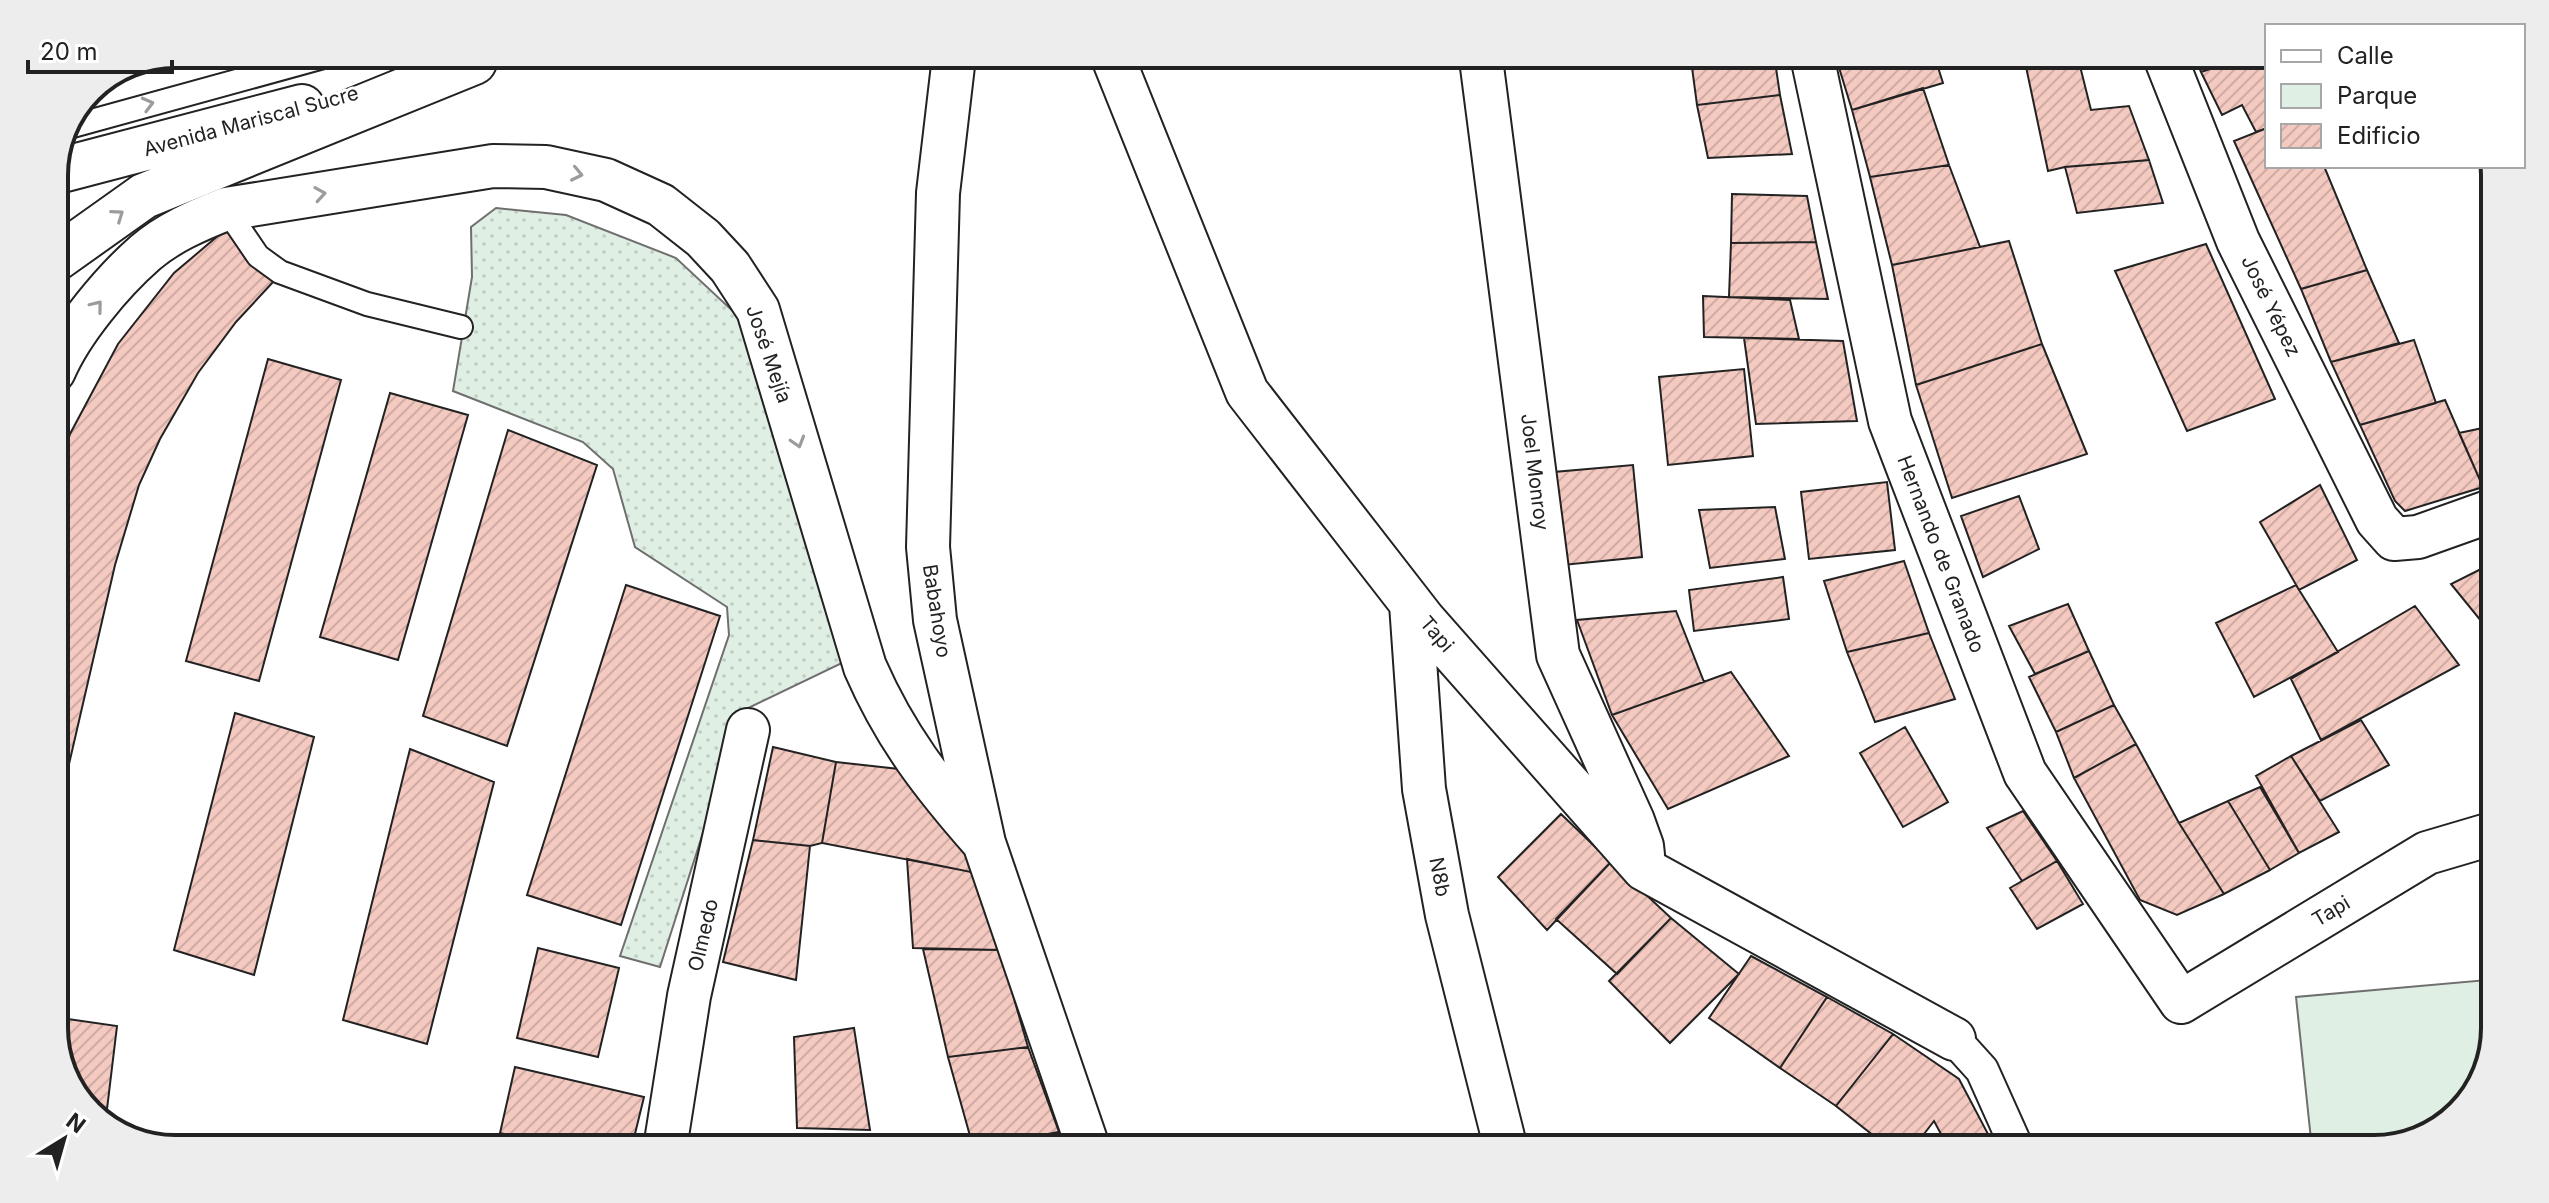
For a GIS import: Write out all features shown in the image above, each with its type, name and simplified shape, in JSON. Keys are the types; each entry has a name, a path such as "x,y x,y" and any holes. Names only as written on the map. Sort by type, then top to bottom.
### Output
{"main road":[{"name":"Avenida Mariscal Sucre","path":"68,168 450,68"},
{"path":"68,250 144,196 462,68"}],"street":[{"name":"Babahoyo","path":"953,68 938,193 928,547 935,620 984,843 1084,1135"},
{"name":"Tapi","path":"1117,68 1247,392 1411,604 1644,869 1954,1039"},
{"name":"Joel Monroy","path":"1482,68 1558,655 1633,821 1642,846 1644,869"},
{"name":"Hernando de Granado","path":"1814,68 1890,421 2025,773 2181,1002"},
{"name":"José Yépez","path":"2169,68 2238,241 2377,520 2394,539 2418,537 2481,515"},
{"name":"José Mejía","path":"68,348 115,283 146,252 192,222 226,209 493,166 546,167 606,180 661,205 703,238 730,267 758,310 865,667 906,745 934,786 984,843"},
{"name":"N8b","path":"1411,604 1424,789 1447,915 1502,1135"},
{"name":"Olmedo","path":"667,1135 689,996 748,730"},
{"name":"Tapi","path":"2181,1002 2427,853 2481,837"},
{"path":"1954,1039 1982,1070 2011,1135"}],"lane":[{"path":"82,124 284,68"},
{"path":"226,209 258,256 280,272 367,304 461,327"}],"green space":[{"path":"496,208 566,215 676,258 737,315 842,663 742,711 660,967 620,956 729,635 727,607 635,547 613,469 583,442 453,391 472,277 471,227"},
{"path":"2481,981 2481,1028 2473,1069 2463,1088 2445,1109 2409,1129 2374,1135 2311,1135 2296,997"}],"building":[{"path":"1692,68 1776,68 1780,95 1697,105"},
{"path":"1839,68 1938,68 1943,83 1852,110"},
{"path":"2026,68 2080,68 2091,110 2129,106 2149,160 2048,171"},
{"path":"2213,68 2265,68 2265,129 2256,132 2242,105 2222,115 2201,72"},
{"path":"1923,88 1949,165 1870,177 1852,110"},
{"path":"1780,95 1792,154 1708,158 1697,105"},
{"path":"2265,129 2265,168 2325,168 2367,270 2301,289 2234,141"},
{"path":"2149,160 2163,203 2077,213 2065,167"},
{"path":"1949,165 1980,247 1892,265 1870,177"},
{"path":"1732,194 1807,196 1816,242 1731,243"},
{"path":"226,229 274,281 236,322 198,373 160,439 139,485 115,565 68,768 68,440 118,344 174,273"},
{"path":"2009,241 2042,344 1916,385 1892,265"},
{"path":"1816,242 1828,299 1729,297 1731,243"},
{"path":"2206,244 2275,399 2187,431 2115,271"},
{"path":"2367,270 2399,343 2331,362 2301,289"},
{"path":"1703,296 1790,300 1799,339 1704,337"},
{"path":"1744,338 1843,341 1857,421 1756,424"},
{"path":"2414,340 2436,403 2360,425 2331,362"},
{"path":"2042,344 2087,454 1952,498 1916,385"},
{"path":"268,359 341,380 259,681 186,661"},
{"path":"1744,369 1753,456 1668,465 1659,377"},
{"path":"390,393 468,415 398,660 320,637"},
{"path":"2445,400 2481,488 2405,511 2395,501 2360,425"},
{"path":"2481,428 2481,482 2459,433"},
{"path":"508,430 597,465 507,746 423,716"},
{"path":"1633,465 1642,557 1563,565 1554,472"},
{"path":"1887,482 1895,550 1809,559 1801,492"},
{"path":"2320,485 2357,560 2299,590 2260,522"},
{"path":"2019,496 2039,549 1983,577 1961,516"},
{"path":"1775,507 1785,559 1710,568 1699,510"},
{"path":"1904,561 1929,633 1847,652 1824,581"},
{"path":"2481,569 2481,621 2451,584"},
{"path":"1783,577 1789,619 1694,631 1689,590"},
{"path":"626,585 720,616 621,925 527,895"},
{"path":"2296,585 2338,652 2254,697 2216,623"},
{"path":"2068,604 2089,651 2035,674 2009,626"},
{"path":"2415,606 2459,665 2321,740 2291,679"},
{"path":"1676,611 1704,682 1612,715 1577,620"},
{"path":"1929,633 1955,699 1875,722 1847,652"},
{"path":"2089,651 2114,705 2056,732 2029,677"},
{"path":"1731,672 1789,756 1668,809 1612,715"},
{"path":"2114,705 2136,744 2074,778 2056,732"},
{"path":"235,713 314,737 254,975 174,950"},
{"path":"2361,720 2389,765 2320,801 2291,756"},
{"path":"1905,727 1948,802 1903,827 1860,753"},
{"path":"2136,744 2179,823 2224,894 2177,915 2140,900 2074,778"},
{"path":"773,747 836,762 822,843 810,846 753,840"},
{"path":"410,749 494,782 427,1044 343,1020"},
{"path":"2291,756 2339,832 2299,853 2256,776"},
{"path":"836,762 926,772 976,873 822,843"},
{"path":"2260,787 2299,853 2270,870 2228,801"},
{"path":"2228,801 2270,870 2224,894 2179,823"},
{"path":"2023,811 2057,861 2022,881 1987,828"},
{"path":"1561,814 1611,862 1547,930 1498,877"},
{"path":"753,840 810,846 796,980 723,962"},
{"path":"907,859 976,873 1000,950 913,948"},
{"path":"2057,861 2083,904 2037,929 2010,888"},
{"path":"1611,862 1671,918 1617,974 1556,919"},
{"path":"1671,918 1739,974 1670,1043 1609,981"},
{"path":"538,948 619,968 598,1057 517,1038"},
{"path":"923,949 1000,950 1028,1047 948,1057"},
{"path":"1751,956 1827,997 1780,1068 1709,1018"},
{"path":"1827,997 1893,1034 1836,1106 1780,1068"},
{"path":"68,1019 117,1026 107,1109 104,1108 104,1099 95,1099 76,1069 68,1035"},
{"path":"854,1028 870,1130 797,1128 794,1037"},
{"path":"1893,1034 1959,1079 1988,1134 1942,1135 1934,1121 1923,1135 1873,1135 1836,1106"},
{"path":"1028,1047 1059,1132 1043,1135 970,1135 948,1057"},
{"path":"515,1067 644,1097 635,1135 500,1133"}]}
